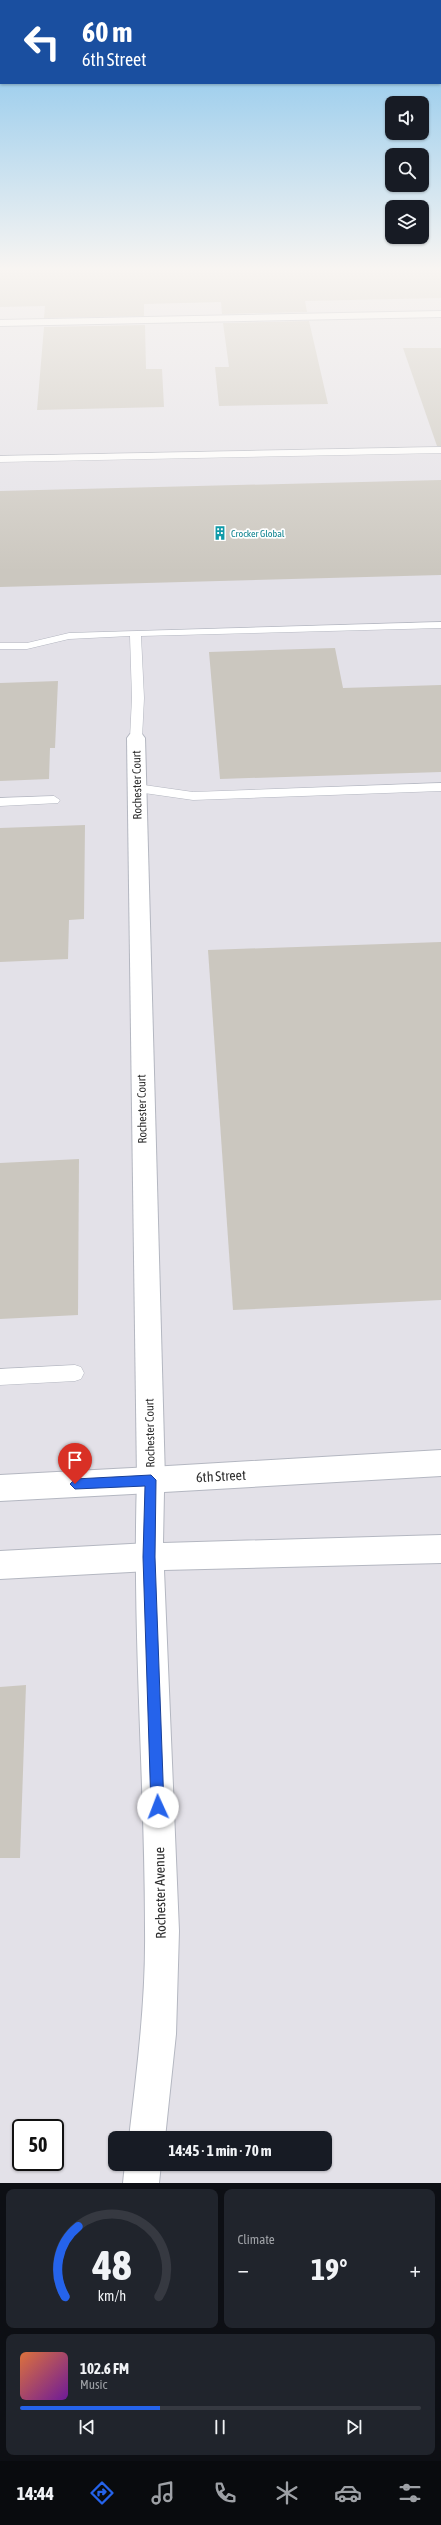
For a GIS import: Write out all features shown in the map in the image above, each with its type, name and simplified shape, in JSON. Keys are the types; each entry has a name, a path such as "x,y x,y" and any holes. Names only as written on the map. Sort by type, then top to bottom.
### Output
{"street":[{"name":"Rochester Court","path":"136,738 151,1480"},
{"name":"6th Street","path":"0,1488 441,1463"},
{"name":"Rochester Avenue","path":"148,2131 159,2034 162,1931 149,1557 151,1480"},
{"path":"0,1565 149,1557 441,1549"}],"lane":[{"path":"0,459 441,450"},
{"path":"0,646 27,646 69,636 441,625"},
{"path":"135,634 138,698 136,738"},
{"path":"137,788 193,796 441,786"},
{"path":"0,802 54,800"},
{"path":"0,1377 75,1373"}],"shaded area":[{"path":"0,368 441,368 441,2183 0,2183"}],"building":[{"path":"41,368 162,369 164,407 37,410"},
{"path":"215,368 320,368 328,404 219,406"},
{"path":"410,368 441,368 441,446 437,446"},
{"name":"Crocker Global","path":"441,480 441,575 0,587 0,491"},
{"path":"335,648 343,688 441,685 441,772 220,779 209,652"},
{"path":"58,681 55,748 50,748 49,779 0,781 0,683"},
{"path":"85,825 84,919 69,920 68,959 0,962 0,828"},
{"path":"441,942 441,1300 233,1310 208,950"},
{"path":"79,1159 78,1315 0,1319 0,1163"},
{"path":"26,1685 20,1858 0,1858 0,1687"}],"place":[{"name":"Crocker Global","path":"220,533"}],"route":[{"path":"75,1484 151,1480 149,1557 158,1807"}]}
